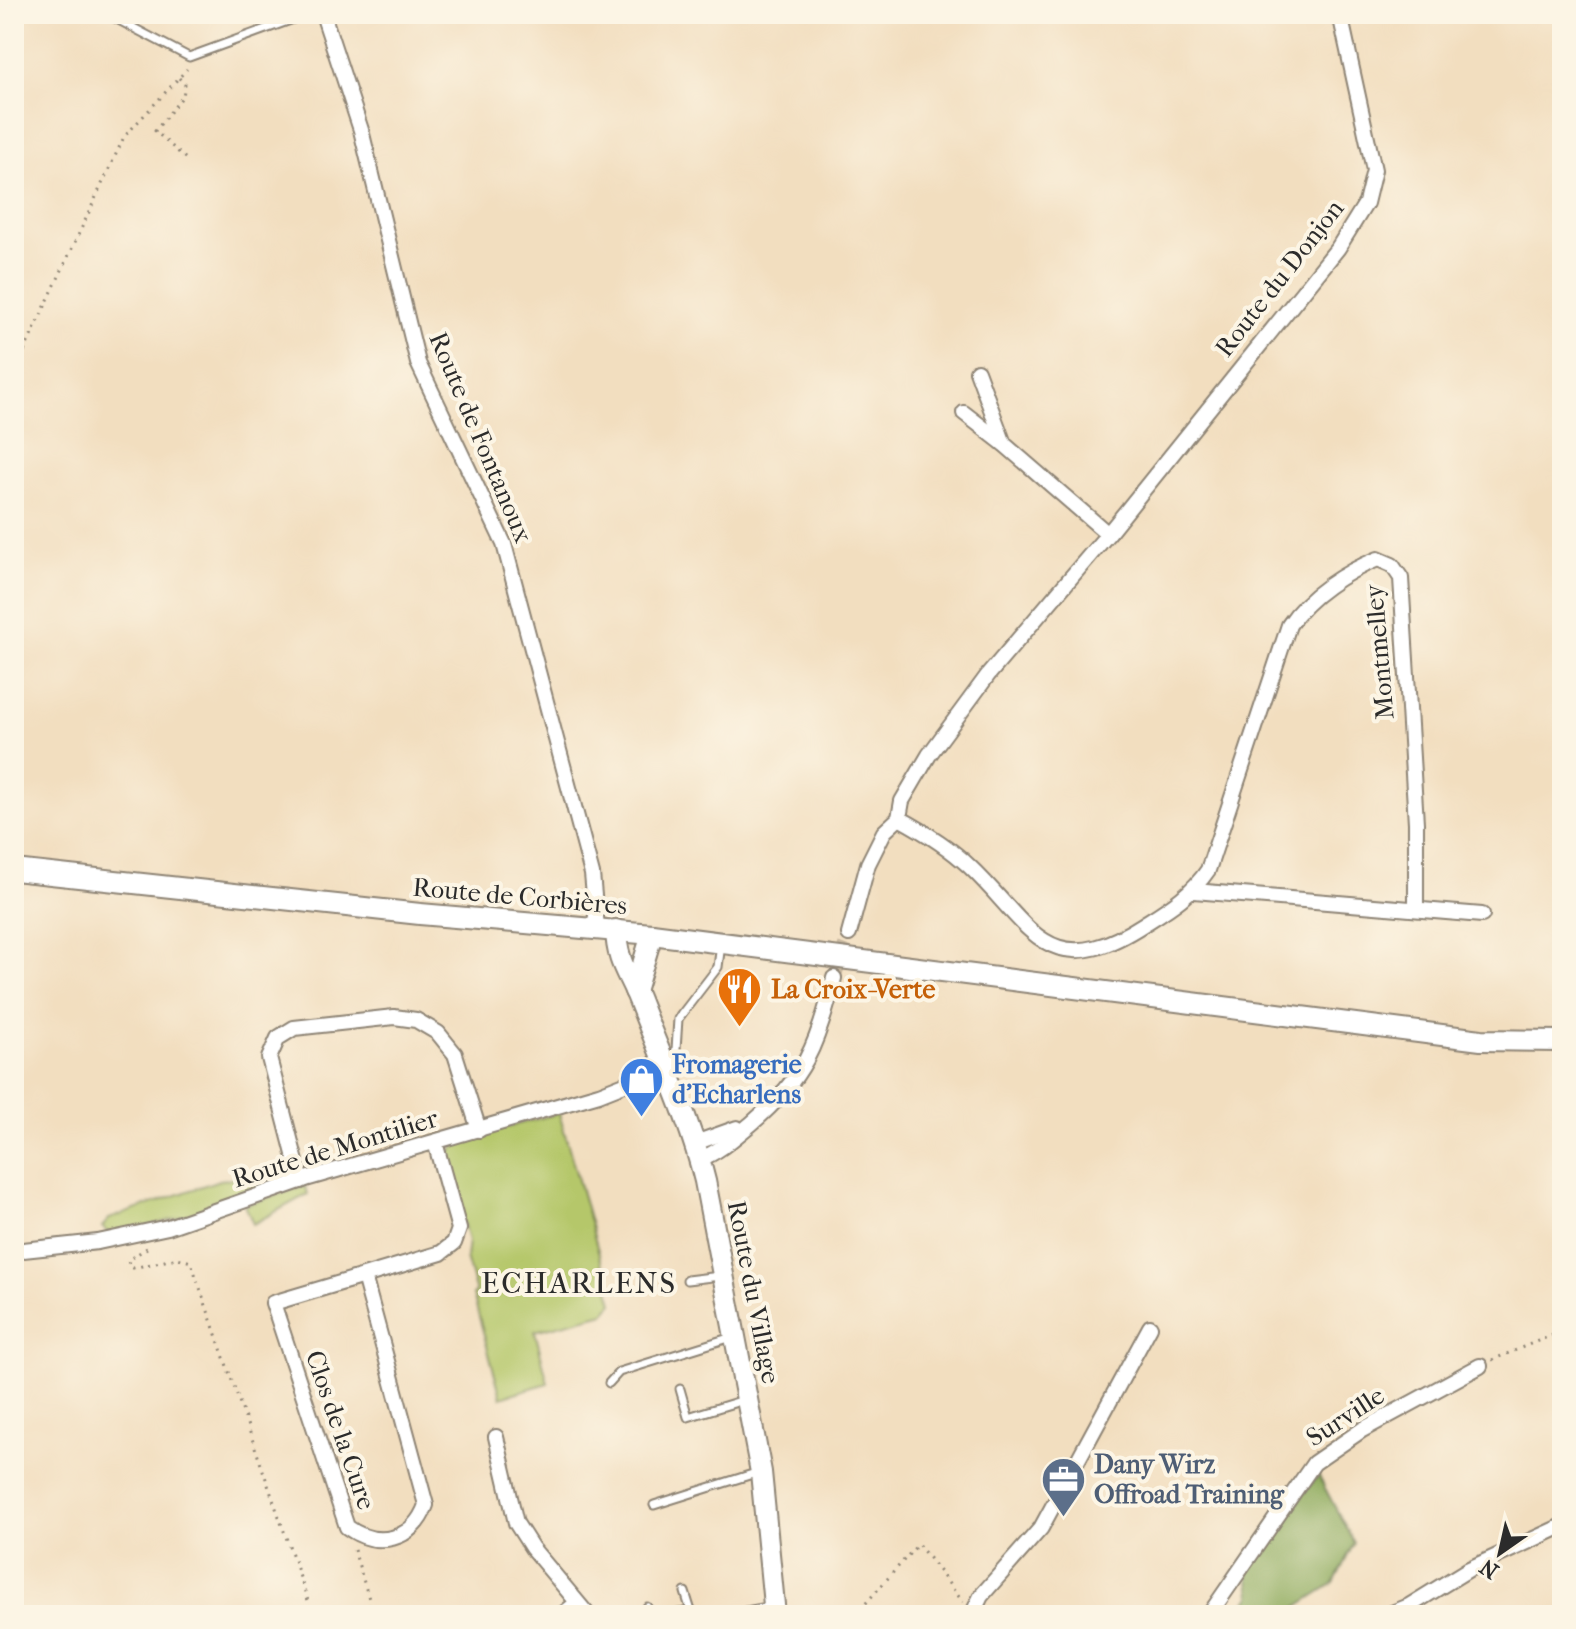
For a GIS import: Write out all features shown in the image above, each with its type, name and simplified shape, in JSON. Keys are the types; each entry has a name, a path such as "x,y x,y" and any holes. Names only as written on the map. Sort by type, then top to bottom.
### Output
{"main road":[{"name":"Route de Corbières","path":"14,870 420,914 652,934 1481,1040 1562,1041"},
{"name":"Route du Village","path":"606,929 621,967 635,991 698,1151 749,1399 761,1472 775,1610"},
{"path":"635,991 652,934"}],"street":[{"name":"Route de Fontanoux","path":"323,14 361,130 418,363 504,544 606,929"},
{"name":"Route du Donjon","path":"849,934 868,864 884,832 899,818 902,801 929,755 988,675 1108,534 1338,248 1366,203 1374,170 1340,14"},
{"path":"977,371 1004,444"},
{"path":"964,413 1108,534"},
{"name":"Montmelley","path":"1194,891 1208,870 1289,625 1300,609 1356,567 1378,559 1392,565 1401,578 1416,823 1416,907"},
{"path":"899,818 969,866 1036,938 1062,947 1097,950 1194,891 1416,907 1482,915"},
{"path":"698,1151 756,1120 777,1102 805,1067 821,1029 834,978"},
{"path":"301,1181 269,1058 278,1038 294,1028 394,1017 416,1020 438,1033 455,1054 479,1130"},
{"name":"Route de Montilier","path":"14,1251 98,1242 162,1228 301,1181 599,1094 665,1068"},
{"name":"Clos de la Cure","path":"364,1276 426,1505 419,1523 404,1535 378,1539 347,1527 273,1303 441,1253 454,1243 459,1229 435,1142"},
{"path":"972,1615 981,1596 1041,1528 1150,1327"},
{"name":"Surville","path":"1209,1615 1314,1463 1362,1430 1480,1366"},
{"path":"496,1437 516,1523 532,1548 588,1615"},
{"path":"1387,1615 1409,1606 1469,1569 1562,1526"}],"lane":[{"path":"107,14 189,57 307,14"},
{"path":"665,1068 675,1065 678,1019 718,967 721,943"},
{"path":"687,1280 726,1276"},
{"path":"609,1383 619,1372 737,1336"},
{"path":"680,1389 688,1417 749,1399"},
{"path":"654,1505 761,1472"},
{"path":"668,1615 695,1613 685,1592"},
{"path":"556,1615 577,1599"},
{"path":"725,1615 775,1610"}],"path":[{"path":"14,373 124,137 186,72 189,57"},
{"path":"179,78 185,84 183,96 155,131 186,159"},
{"path":"162,1228 162,1237 128,1260 129,1265 133,1268 178,1258 191,1262 313,1615"},
{"path":"1480,1366 1562,1331"},
{"path":"352,1531 351,1540 374,1615"},
{"path":"846,1615 859,1611 918,1544 972,1615"},
{"path":"342,1615 357,1615"}],"green space":[{"path":"559,1113 613,1303 604,1313 535,1331 548,1383 501,1397 473,1295 476,1293 466,1258 468,1241 448,1166 452,1149 464,1139"},
{"path":"287,1151 291,1171 280,1181 260,1191 207,1210 110,1235 102,1227 109,1219 219,1180 277,1174 285,1166"},
{"path":"305,1186 308,1194 253,1224 245,1205"},
{"path":"1318,1475 1354,1543 1334,1583 1284,1615 1236,1615 1251,1596 1248,1571"}],"tunnel":[{"path":"834,978 849,934"}],"place":[{"name":"La Croix-Verte","path":"740,1028"},
{"name":"Fromagerie d'Echarlens","path":"641,1118"},
{"name":"Dany Wirz Offroad Training","path":"1063,1518"}],"district":[{"name":"ECHARLENS","path":"579,1283"}]}
